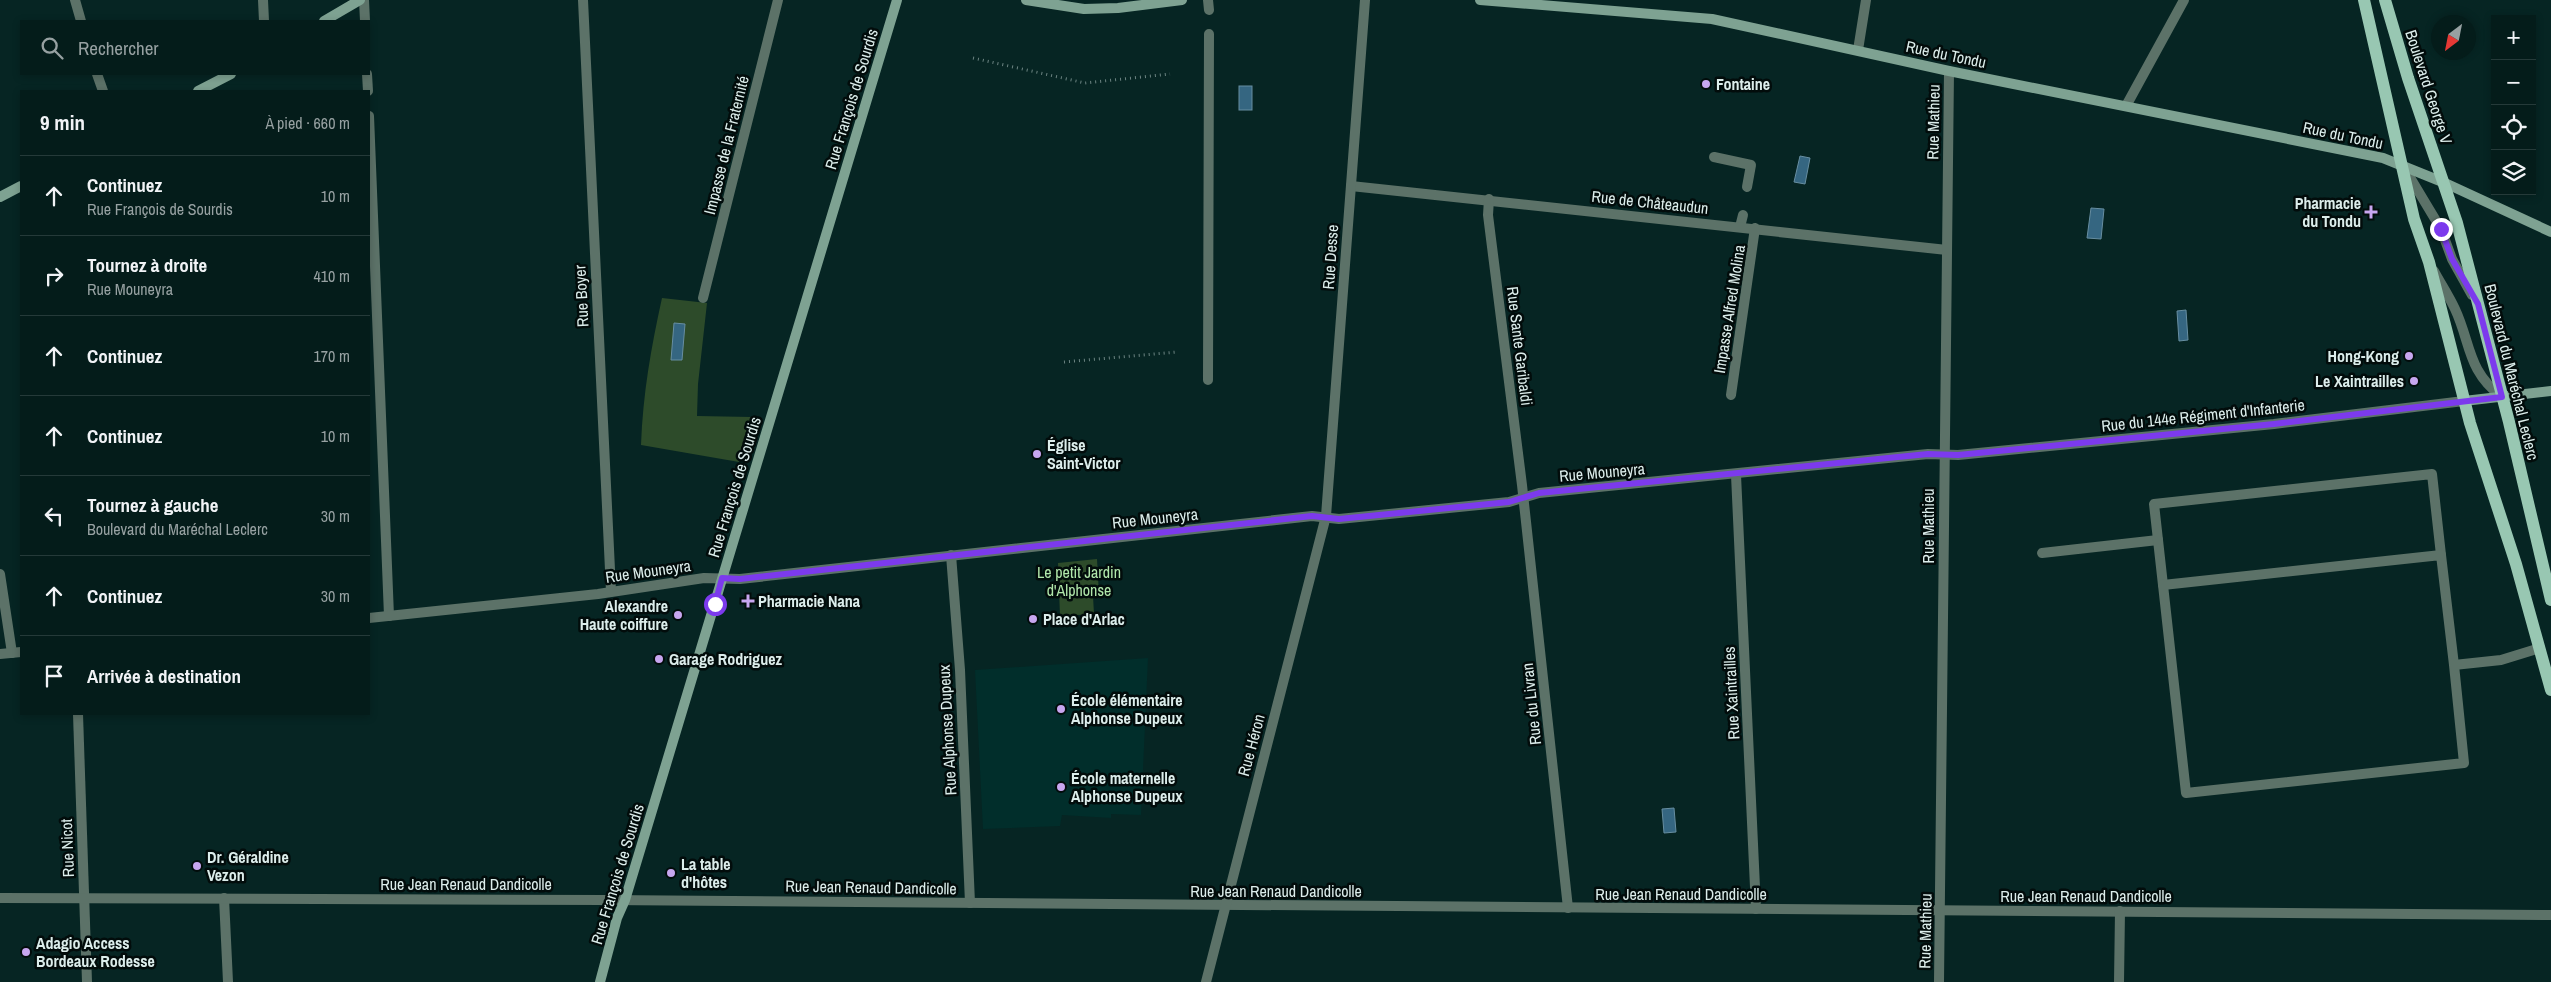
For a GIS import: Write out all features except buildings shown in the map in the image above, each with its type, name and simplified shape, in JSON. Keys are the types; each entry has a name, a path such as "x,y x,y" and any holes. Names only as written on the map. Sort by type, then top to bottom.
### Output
{"main road":[{"path":"2364,0 2414,219 2429,262 2464,401 2516,564 2551,690"},
{"name":"Boulevard George V","path":"2385,0 2408,78 2445,183"},
{"name":"Boulevard du Maréchal Leclerc","path":"2445,183 2502,397 2551,600"}],"street":[{"path":"75,0 81,20"},
{"path":"263,0 264,20"},
{"path":"326,20 360,0"},
{"path":"364,0 365,20"},
{"name":"Rue Boyer","path":"583,0 611,591"},
{"name":"Impasse de la Fraternité","path":"704,298 778,0"},
{"name":"Rue François de Sourdis","path":"600,982 617,918 626,900 897,0"},
{"path":"1026,0 1118,8 1182,0"},
{"name":"Rue Desse","path":"1326,516 1365,0"},
{"name":"Rue du Tondu","path":"1480,0 1552,2 1712,19 1949,71 2364,154 2402,164 2551,232"},
{"path":"1858,50 1866,0"},
{"path":"2126,106 2184,0"},
{"path":"1208,380 1209,34"},
{"name":"Rue Mathieu","path":"1939,982 1949,71"},
{"path":"97,75 102,90"},
{"path":"200,90 228,75"},
{"path":"367,75 368,90"},
{"path":"370,141 389,616"},
{"path":"1714,157 1751,165 1747,187"},
{"path":"2402,164 2441,229 2452,259 2478,304"},
{"name":"Rue de Châteaudun","path":"1351,186 1489,199 1947,250"},
{"path":"0,197 20,187"},
{"name":"Rue Sante Garibaldi","path":"1489,199 1488,215 1523,496"},
{"path":"1740,227 1743,215"},
{"name":"Impasse Alfred Molina","path":"1731,395 1755,228"},
{"path":"2429,262 2456,310 2468,354 2485,380 2502,397"},
{"path":"2464,401 2551,391"},
{"name":"Rue du 144e Régiment d'Infanterie","path":"1944,454 2264,425 2464,401"},
{"name":"Rue Mouneyra","path":"370,618 722,578 740,579 1326,516 1339,519 1509,502 1523,496 1539,493 1928,454 1944,454"},
{"name":"Rue Xaintrailles","path":"1736,474 1756,909"},
{"path":"2432,474 2441,555 2464,763 2186,793 2154,504 2432,474"},
{"name":"Rue du Livran","path":"1523,496 1568,908"},
{"name":"Rue Héron","path":"1206,982 1326,516"},
{"path":"2042,552 2158,540"},
{"name":"Rue Alphonse Dupeux","path":"951,555 960,670 970,903"},
{"path":"2163,585 2441,555"},
{"path":"0,574 17,653 0,654"},
{"path":"2454,665 2501,660 2540,648"},
{"name":"Rue Nicot","path":"78,715 87,982"},
{"name":"Rue Jean Renaud Dandicolle","path":"0,898 626,900 2551,915"},
{"path":"224,898 228,982"},
{"path":"2119,982 2120,911"}],"path":[{"path":"973,58 1085,83 1170,74"},
{"path":"1064,362 1178,352"}],"shaded area":[{"name":"École élémentaire Alphonse Dupeux","path":"1148,658 1141,815 1111,814 1111,818 1062,815 1060,826 983,829 975,670"}],"green space":[{"path":"662,298 707,303 698,384 697,416 752,417 739,462 641,445 648,371"},
{"name":"Le petit Jardin d'Alphonse","path":"1097,559 1099,595 1093,596 1094,614 1060,616 1058,563"}],"water":[{"path":"1239,86 1252,86 1252,110 1239,110"},
{"path":"1800,156 1810,158 1805,184 1794,182"},
{"path":"2091,208 2104,209 2101,239 2087,238"},
{"path":"2186,310 2188,340 2179,341 2177,311"},
{"path":"674,323 685,324 682,360 671,360"},
{"path":"1674,808 1676,832 1664,833 1662,809"}],"place":[{"name":"Fontaine","path":"1706,84"},
{"name":"Pharmacie du Tondu","path":"2371,212"},
{"name":"Hong-Kong","path":"2409,356"},
{"name":"Le Xaintrailles","path":"2414,381"},
{"name":"Église Saint-Victor","path":"1037,454"},
{"name":"Pharmacie Nana","path":"748,601"},
{"name":"Alexandre Haute coiffure","path":"678,615"},
{"name":"Place d'Arlac","path":"1033,619"},
{"name":"Garage Rodriguez","path":"659,659"},
{"name":"École élémentaire Alphonse Dupeux","path":"1061,709"},
{"name":"École maternelle Alphonse Dupeux","path":"1061,787"},
{"name":"Dr. Géraldine Vezon","path":"197,866"},
{"name":"La table d'hôtes","path":"671,873"},
{"name":"Adagio Access Bordeaux Rodesse","path":"26,952"}],"route":[{"path":"715,604 722,578 740,579 1312,516 1326,516 1339,519 1509,502 1523,496 1539,493 1928,454 1958,455 2274,424 2502,397 2478,304 2452,259 2441,229"}]}
